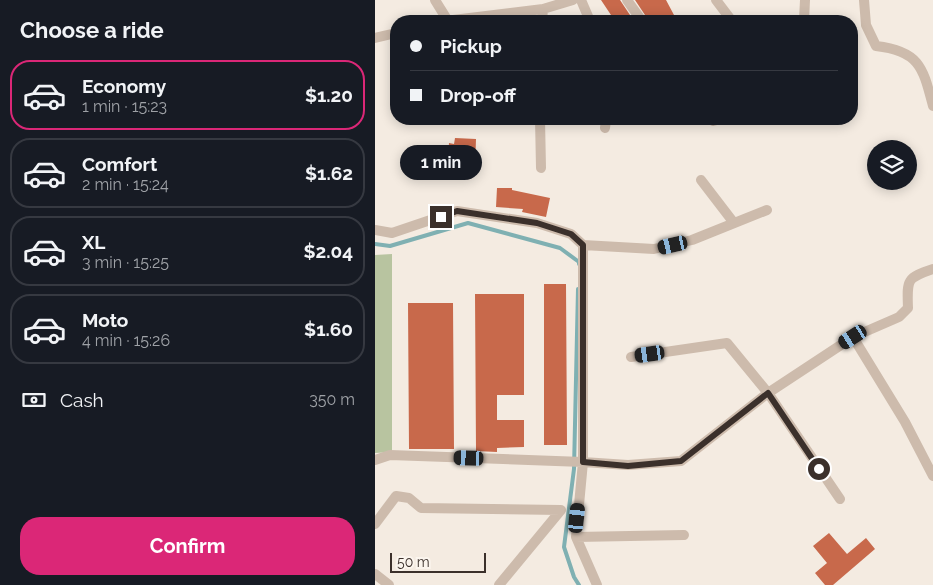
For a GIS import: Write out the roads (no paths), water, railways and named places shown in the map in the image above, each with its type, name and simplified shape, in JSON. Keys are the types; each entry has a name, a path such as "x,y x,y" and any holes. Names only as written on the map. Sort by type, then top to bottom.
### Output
{"street":[{"path":"435,0 444,15"},
{"path":"495,15 543,9 573,0"},
{"path":"581,0 587,15"},
{"path":"627,0 638,15"},
{"path":"717,0 728,15"},
{"path":"804,15 805,0"},
{"path":"863,0 866,25 876,46 894,48 915,59 926,79 933,106"},
{"path":"542,15 543,9"},
{"path":"375,38 390,34"},
{"path":"540,125 541,168"},
{"path":"701,180 734,223"},
{"path":"375,230 392,233 457,211 537,223 571,234 583,245 654,249 692,240 767,210"},
{"path":"583,245 581,462 575,537 597,585"},
{"path":"375,460 390,455 581,462 628,466 681,461 768,393 853,337 899,317 908,308 907,283 912,276 933,269"},
{"path":"853,337 905,422 933,476"},
{"path":"631,356 727,342 768,393 840,499"},
{"path":"375,524 396,496 409,498 421,508 561,510 499,585"},
{"path":"575,537 684,535"},
{"path":"375,574 389,585"}],"waterway":[{"path":"375,244 390,246 468,223 560,248 579,262 579,264"},
{"path":"578,289 574,469 564,547 574,577 579,585"}]}
